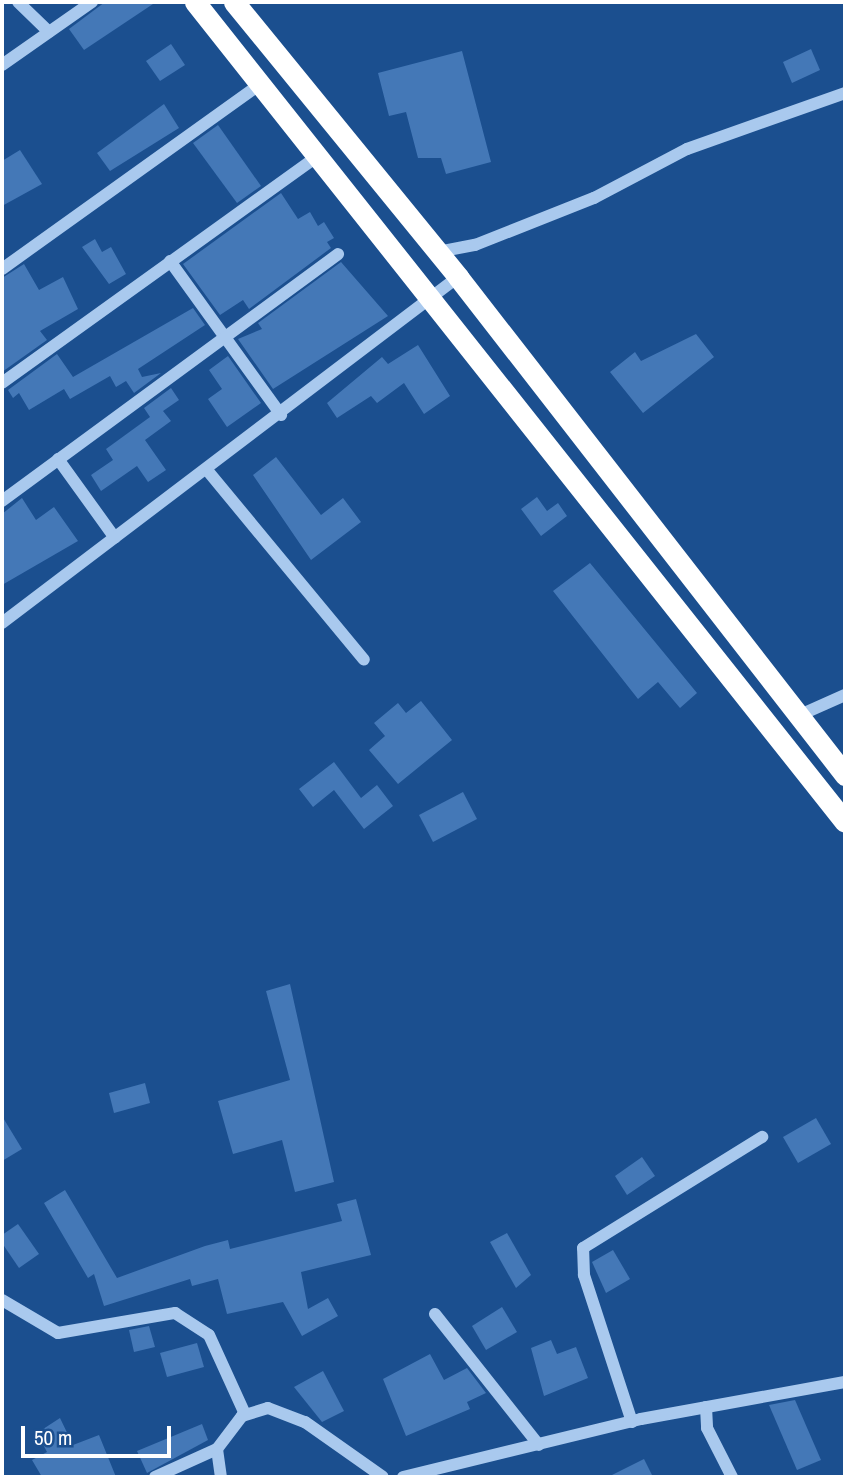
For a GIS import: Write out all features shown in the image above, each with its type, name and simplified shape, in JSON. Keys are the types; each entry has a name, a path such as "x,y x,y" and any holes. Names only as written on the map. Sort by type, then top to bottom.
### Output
{"highway":[{"path":"195,2 433,297 845,822"},
{"path":"234,2 438,252 845,775"}],"street":[{"path":"18,2 49,32"},
{"path":"2,65 92,2"},
{"path":"2,269 262,83"},
{"path":"438,252 475,245 594,198 687,149 845,93"},
{"path":"2,383 319,155"},
{"path":"2,501 338,254"},
{"path":"170,261 281,415"},
{"path":"2,623 281,415 458,278"},
{"path":"58,459 115,538"},
{"path":"207,470 364,660"},
{"path":"800,715 845,695"},
{"path":"632,1422 584,1275 583,1248 762,1137"},
{"path":"2,1300 40,1328 58,1333 175,1313 209,1335 246,1414"},
{"path":"435,1314 539,1445"},
{"path":"403,1477 632,1422 845,1382"},
{"path":"706,1407 707,1428 732,1477"},
{"path":"155,1477 217,1449 246,1414 284,1411 383,1477"},
{"path":"217,1449 221,1477"}],"building":[{"path":"105,2 156,2 84,50 69,29"},
{"path":"171,44 185,65 160,81 146,61"},
{"path":"811,49 820,70 792,83 783,62"},
{"path":"462,51 491,162 446,174 441,158 418,158 406,112 389,116 378,73"},
{"path":"164,104 179,128 110,171 97,153"},
{"path":"218,125 261,186 237,203 193,143"},
{"path":"20,150 42,184 2,206 2,161"},
{"path":"281,193 298,219 310,212 318,226 324,222 334,238 327,242 331,248 249,309 243,300 220,315 183,264"},
{"path":"95,239 102,252 111,247 126,274 109,284 82,247"},
{"path":"341,262 388,316 273,389 238,339 262,329 258,323"},
{"path":"24,264 39,290 63,277 78,309 40,331 47,340 2,372 2,278"},
{"path":"193,308 205,325 138,369 142,377 161,373 134,393 126,381 116,387 110,376 70,399 64,389 29,410 19,393 13,398 8,390 57,354 73,377"},
{"path":"696,334 714,357 643,413 610,372 635,352 641,361"},
{"path":"418,345 450,396 424,414 404,383 377,403 371,396 337,418 327,403 382,357 388,364"},
{"path":"228,356 261,403 227,427 208,399 222,389 209,370"},
{"path":"171,388 179,400 163,411 171,421 145,440 166,470 148,482 137,466 101,491 91,475 113,460 106,449 150,417 144,408"},
{"path":"276,457 321,515 343,498 361,522 311,560 253,475"},
{"path":"537,497 547,511 558,503 567,516 541,536 521,509"},
{"path":"22,498 36,520 54,507 78,541 2,585 2,514"},
{"path":"590,563 697,693 680,708 658,682 638,699 553,591"},
{"path":"421,701 452,740 398,784 369,750 385,736 374,723 398,703 406,713"},
{"path":"334,762 361,798 377,785 393,806 364,829 334,790 313,807 299,789"},
{"path":"463,792 477,819 433,842 419,815"},
{"path":"290,984 334,1182 295,1192 282,1140 233,1154 218,1101 290,1080 266,991"},
{"path":"145,1083 150,1103 114,1113 109,1093"},
{"path":"2,1116 22,1149 2,1161"},
{"path":"816,1118 831,1144 798,1163 783,1137"},
{"path":"642,1157 655,1176 627,1195 615,1176"},
{"path":"65,1190 117,1278 228,1240 230,1249 342,1221 337,1204 356,1199 371,1255 301,1272 308,1309 328,1298 338,1316 302,1336 283,1302 227,1314 218,1279 192,1286 190,1279 104,1306 94,1274 88,1278 44,1203"},
{"path":"18,1224 39,1254 19,1268 2,1243 2,1235"},
{"path":"507,1233 531,1275 516,1288 490,1242"},
{"path":"613,1250 630,1279 606,1293 592,1262"},
{"path":"502,1307 517,1332 486,1350 472,1326"},
{"path":"149,1326 155,1347 134,1352 129,1330"},
{"path":"551,1340 557,1354 576,1347 588,1378 544,1396 531,1348"},
{"path":"197,1343 204,1367 167,1377 160,1353"},
{"path":"430,1354 444,1380 467,1368 486,1393 467,1402 470,1409 406,1436 383,1379"},
{"path":"323,1371 344,1411 322,1422 294,1387"},
{"path":"795,1400 821,1460 797,1470 769,1405"},
{"path":"60,1418 73,1445 99,1435 116,1477 42,1477 32,1460 47,1452 37,1433"},
{"path":"202,1424 208,1440 147,1473 137,1451"},
{"path":"644,1459 653,1477 608,1477"}]}
